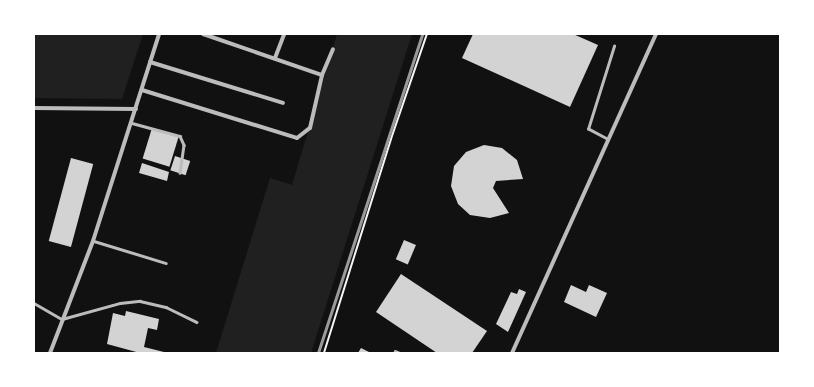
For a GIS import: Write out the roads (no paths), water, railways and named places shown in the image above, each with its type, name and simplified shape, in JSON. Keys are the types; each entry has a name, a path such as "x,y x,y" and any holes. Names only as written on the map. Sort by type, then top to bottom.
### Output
{"street":[{"path":"50,353 93,241 132,123 159,34"},
{"path":"203,34 322,75"},
{"path":"275,58 284,34"},
{"path":"512,353 607,138 656,34"},
{"path":"142,90 297,138 310,128 322,75 333,49"},
{"path":"150,62 283,103"},
{"path":"34,108 136,109"}],"lane":[{"path":"607,138 588,130 614,46"},
{"path":"132,123 180,136 184,145 180,173"},
{"path":"93,241 166,263"},
{"path":"34,303 49,314 62,319 120,304 140,301 166,308 197,322"},
{"path":"395,351 400,353"}],"railway":[{"path":"318,353 422,34"}]}
